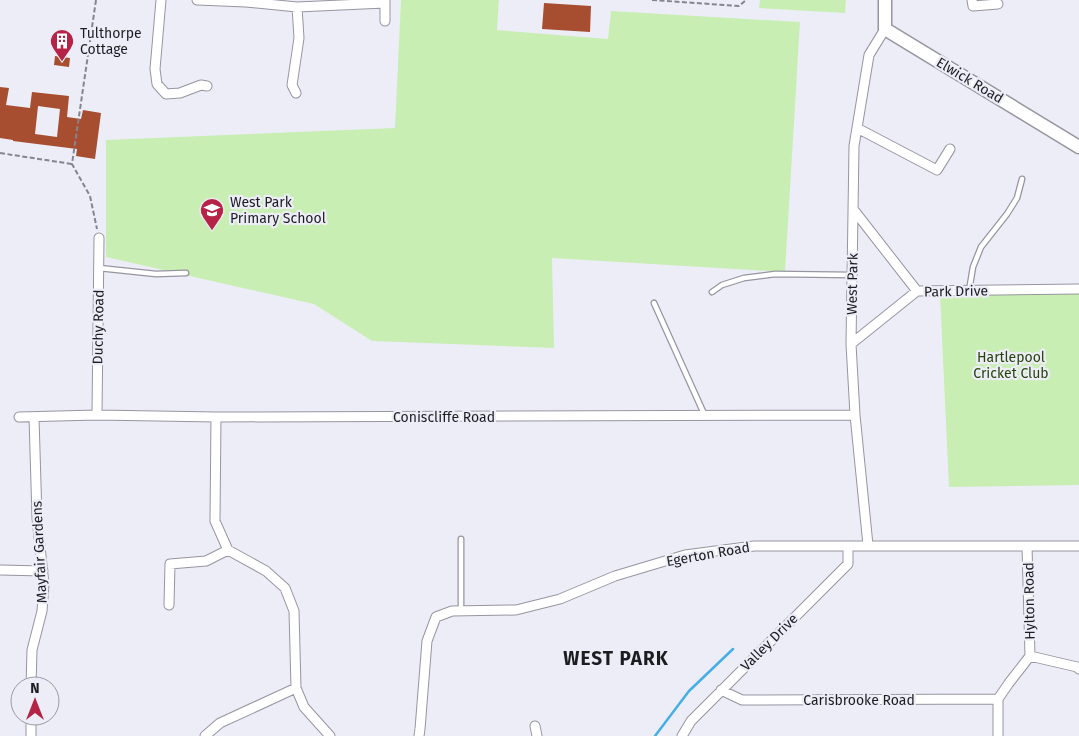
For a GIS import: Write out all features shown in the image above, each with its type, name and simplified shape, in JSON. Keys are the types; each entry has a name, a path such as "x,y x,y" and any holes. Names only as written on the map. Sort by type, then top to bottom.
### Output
{"street":[{"path":"161,0 155,69 157,84 166,94 180,93 201,85 207,86"},
{"path":"197,0 247,1 297,7 385,2 384,21"},
{"path":"885,0 885,29"},
{"path":"972,0 973,6 998,4"},
{"path":"296,93 292,85 299,38 297,7"},
{"name":"West Park","path":"868,545 854,415 851,344 854,146 869,55 885,29"},
{"name":"Elwick Road","path":"885,29 1079,147"},
{"path":"857,128 937,170 950,149"},
{"path":"853,209 917,291"},
{"name":"Duchy Road","path":"97,415 99,238"},
{"name":"Park Drive","path":"851,344 917,291 1079,289"},
{"name":"Coniscliffe Road","path":"19,417 97,415 216,417 854,415"},
{"name":"Mayfair Gardens","path":"31,676 32,650 42,611 43,571 37,518 34,417"},
{"path":"216,417 215,521 228,550 266,571 285,588 294,611 296,688 304,707 330,736"},
{"name":"Egerton Road","path":"419,736 427,641 436,617 452,611 516,610 560,599 616,576 685,556 754,546 1079,546"},
{"name":"Valley Drive","path":"682,736 691,721 848,564 848,546"},
{"name":"Hylton Road","path":"998,700 1030,656 1027,546"},
{"path":"169,605 170,564 206,561 228,550"},
{"path":"0,570 43,571"},
{"path":"1030,656 1079,669"},
{"path":"205,736 220,723 296,688"},
{"name":"Carisbrooke Road","path":"721,690 742,700 998,700"},
{"path":"998,700 998,736"},
{"path":"535,726 537,736"}],"lane":[{"path":"969,291 973,266 981,247 1017,198 1022,179"},
{"path":"99,268 156,274 186,274"},
{"path":"712,292 722,285 744,278 775,274 852,275"},
{"path":"654,303 704,416"},
{"path":"461,539 461,611"}],"path":[{"path":"96,0 72,164 90,196 99,238"},
{"path":"652,0 739,6 746,0"},
{"path":"0,153 72,164"}],"green space":[{"path":"401,0 499,0 497,30 608,39 611,11 800,22 785,272 552,258 554,348 372,341 314,304 106,257 106,140 395,128"},
{"path":"760,0 846,0 845,13 759,8"},
{"name":"Hartlepool Cricket Club","path":"1079,293 1079,485 949,487 940,295"}],"building":[{"path":"544,3 591,6 590,32 542,29"},
{"name":"Tulthorpe Cottage","path":"55,56 70,58 69,67 54,65"},
{"path":"0,87 9,88 6,105 30,108 32,92 69,96 67,117 81,119 83,110 101,113 95,159 76,156 77,149 0,138","holes":["38,106 60,109 57,137 35,134"]}],"waterway":[{"path":"655,736 689,691 733,649"}],"place":[{"name":"Tulthorpe Cottage","path":"62,62"},
{"name":"West Park Primary School","path":"212,231"}],"district":[{"name":"WEST PARK","path":"616,658"}]}
